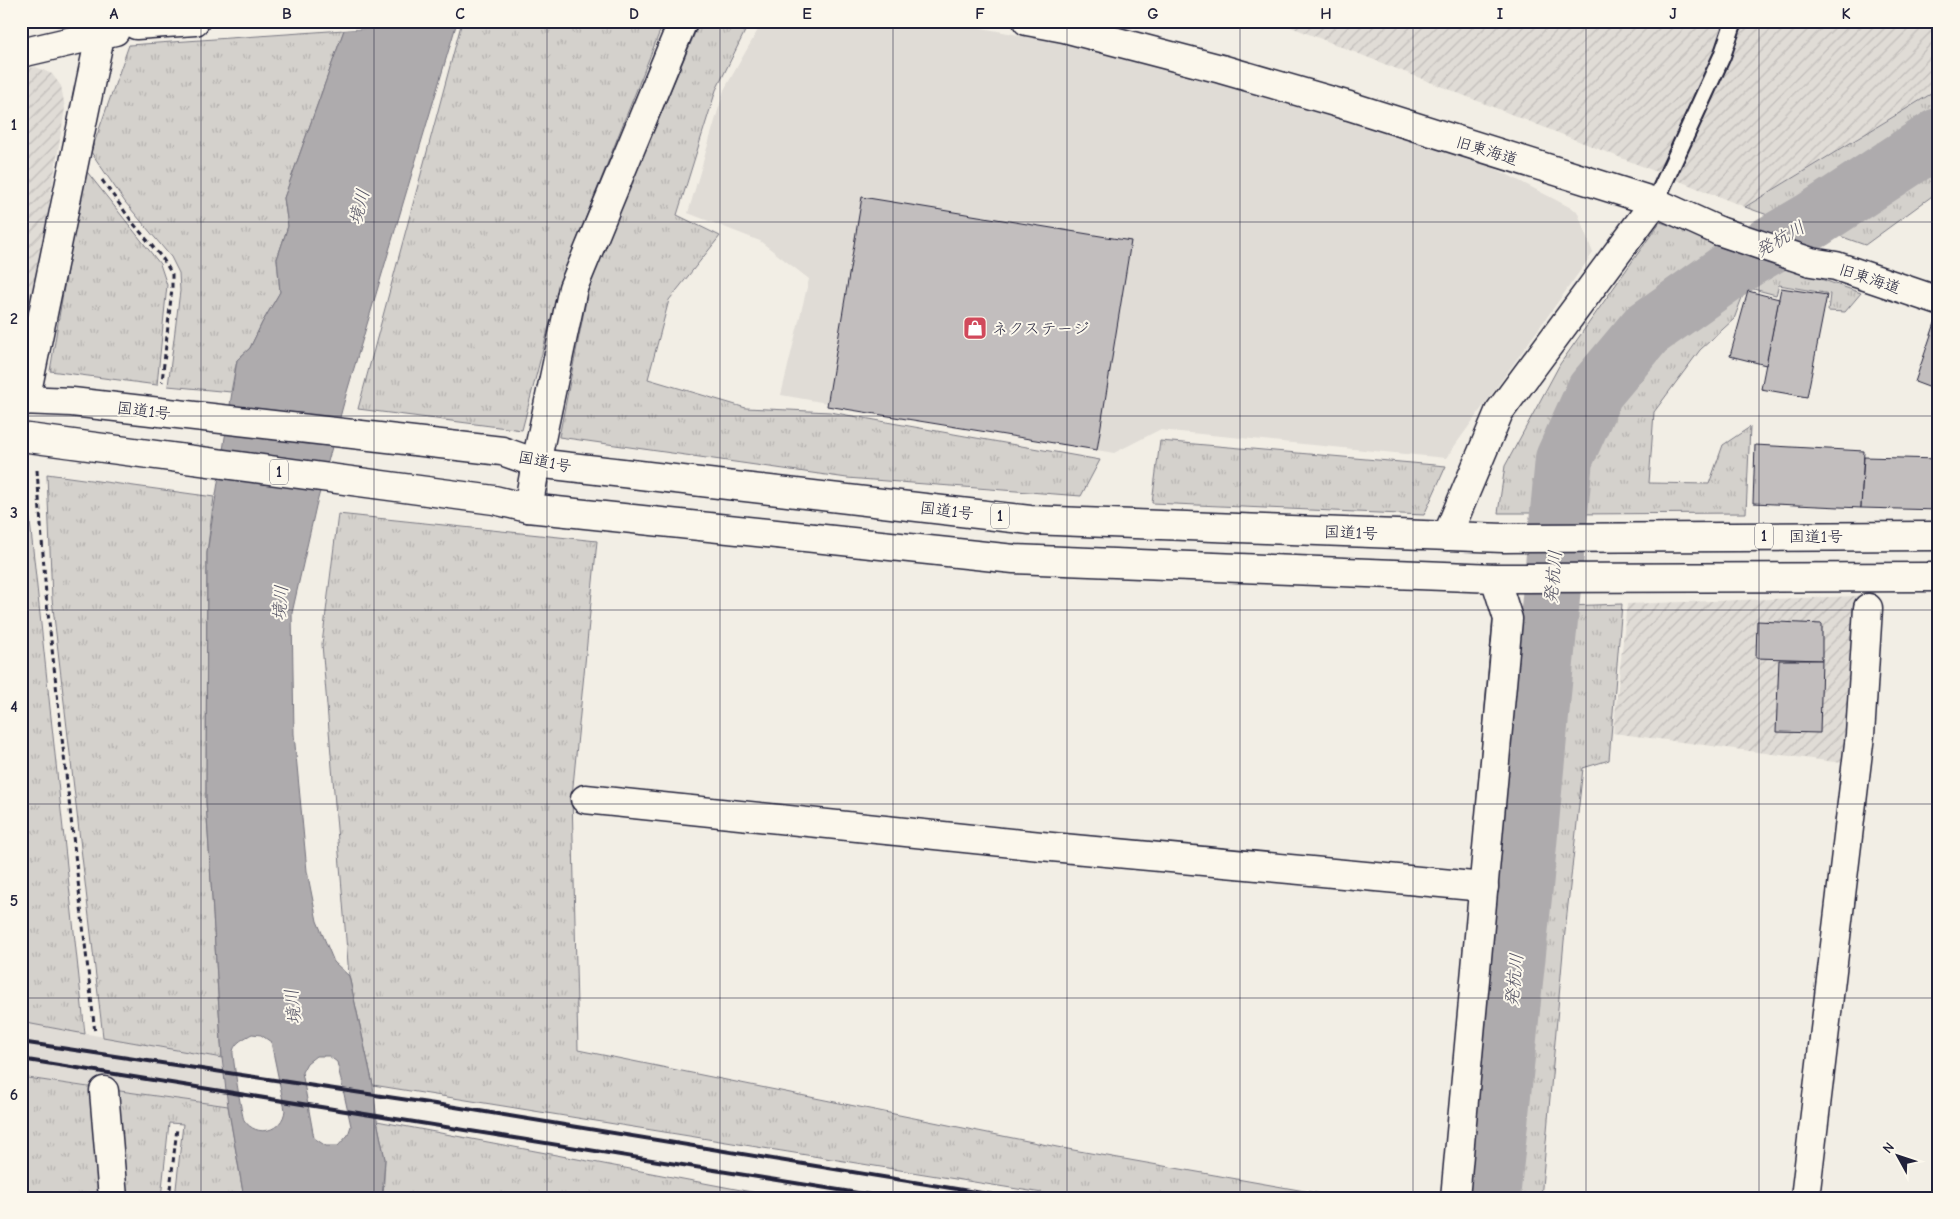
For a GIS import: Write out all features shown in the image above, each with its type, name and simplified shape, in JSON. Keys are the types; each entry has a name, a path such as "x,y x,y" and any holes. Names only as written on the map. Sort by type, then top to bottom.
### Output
{"main road":[{"path":"21,53 103,29 195,21"},
{"path":"528,508 573,288 682,21"},
{"name":"旧東海道","path":"1026,21 1064,28 1221,69 1349,106 1655,202 1719,231 1811,262 1836,266 1939,301"},
{"path":"23,400 76,146 103,29"},
{"path":"1448,536 1499,412 1655,202"},
{"name":"国道1号","path":"23,400 72,402 502,451 536,463 1030,520 1503,538 1939,536"},
{"name":"1","path":"28,438 494,500 528,508 1014,560 1495,578 1939,577"},
{"path":"1455,1198 1508,619 1495,578"},
{"path":"1805,1198 1860,735 1868,608"},
{"path":"584,799 1041,846 1484,887"},
{"path":"104,1091 113,1198"}],"lane":[{"path":"1655,202 1722,56 1734,21"}],"path":[{"path":"76,146 133,223 163,259 172,274 162,383"},
{"path":"28,438 95,1034"},
{"path":"169,1198 177,1128"}],"shaded area":[{"path":"763,21 945,21 1128,56 1485,163 1577,211 1593,253 1446,458 1159,430 1114,453 781,395 809,279 760,241 688,213 724,90"},
{"path":"1276,21 1939,21 1939,89 1745,207"},
{"path":"36,67 52,74 61,86 65,108 25,353 21,357 21,70"},
{"path":"1858,596 1842,763 1613,733 1627,604"},
{"path":"21,1022 222,1058 228,1106 21,1077"}],"green space":[{"path":"511,21 664,21 561,280 522,430 358,409 461,25"},
{"path":"700,21 750,21 716,90 677,215 720,236 669,300 648,379 746,408 830,412 1100,460 1081,496 847,478 559,437 590,281"},
{"path":"344,30 284,198 288,226 277,259 280,292 250,348 237,360 231,392 168,386 180,291 179,273 171,257 125,202 91,152 129,45"},
{"path":"1939,89 1939,118 1779,219 1745,207"},
{"path":"1939,153 1939,191 1865,245 1823,230"},
{"path":"84,168 160,264 167,285 157,385 50,371"},
{"path":"1660,222 1731,246 1631,324 1582,387 1552,454 1538,513 1498,513 1505,466 1560,364"},
{"path":"1769,261 1861,293 1845,312 1828,311 1830,294 1779,285 1776,295 1746,287 1734,319 1700,350 1654,412 1649,483 1709,484 1723,445 1750,427 1746,513 1567,514 1575,469 1602,398 1655,339 1739,279"},
{"path":"1160,441 1446,466 1424,515 1152,503"},
{"path":"21,474 25,475 85,1034 21,1022"},
{"path":"47,474 214,497 207,553 206,801 222,1058 103,1037 52,599"},
{"path":"338,514 597,541 572,796 578,1050 1062,1148 1344,1198 1073,1198 373,1085 349,976 322,644"},
{"path":"1494,604 1535,610 1473,1198 1443,1198 1471,899 1471,865"},
{"path":"1622,604 1609,760 1583,768 1564,941 1541,1198 1510,1198 1567,606"},
{"path":"21,1077 95,1088 103,1198 21,1198"},
{"path":"113,1090 228,1106 244,1198 175,1198 183,1124 169,1123 161,1198 121,1198"},
{"path":"377,1121 783,1198 383,1198 385,1159"}],"water":[{"name":"境川","path":"457,22 346,395 316,506 292,613 294,734 307,871 317,921 334,962 349,976 373,1085 377,1121 385,1159 382,1198 244,1198 228,1106 222,1058 206,801 207,553 237,360 250,348 280,292 277,259 288,226 284,198 344,30","holes":["252,1034 261,1035 271,1042 285,1110 280,1123 269,1130 262,1131 249,1126 244,1120 234,1063 234,1048 243,1039","316,1056 329,1056 337,1062 351,1126 348,1135 338,1146 326,1146 314,1138 302,1072 307,1063"]}],"pier":[{"path":"439,21 460,22 341,30 344,28"}],"building":[{"path":"862,197 1131,241 1097,450 827,406"},
{"path":"1781,288 1827,295 1807,397 1761,389"},
{"path":"1748,291 1779,299 1766,365 1730,356"},
{"path":"1935,323 1939,325 1939,391 1915,382"},
{"path":"1755,445 1864,451 1861,508 1753,503"},
{"path":"1864,457 1939,459 1939,510 1861,508"},
{"path":"1757,621 1822,624 1822,660 1756,658"},
{"path":"1779,660 1822,660 1820,733 1776,732"}],"waterway":[{"name":"発杭川","path":"1491,1198 1524,887 1564,459 1595,391 1646,330 1745,260 1813,220 1939,137"}],"railway":[{"path":"21,1042 455,1107 1012,1198"},
{"path":"21,1059 889,1198"}],"place":[{"name":"ネクステージ","path":"975,328"}]}
